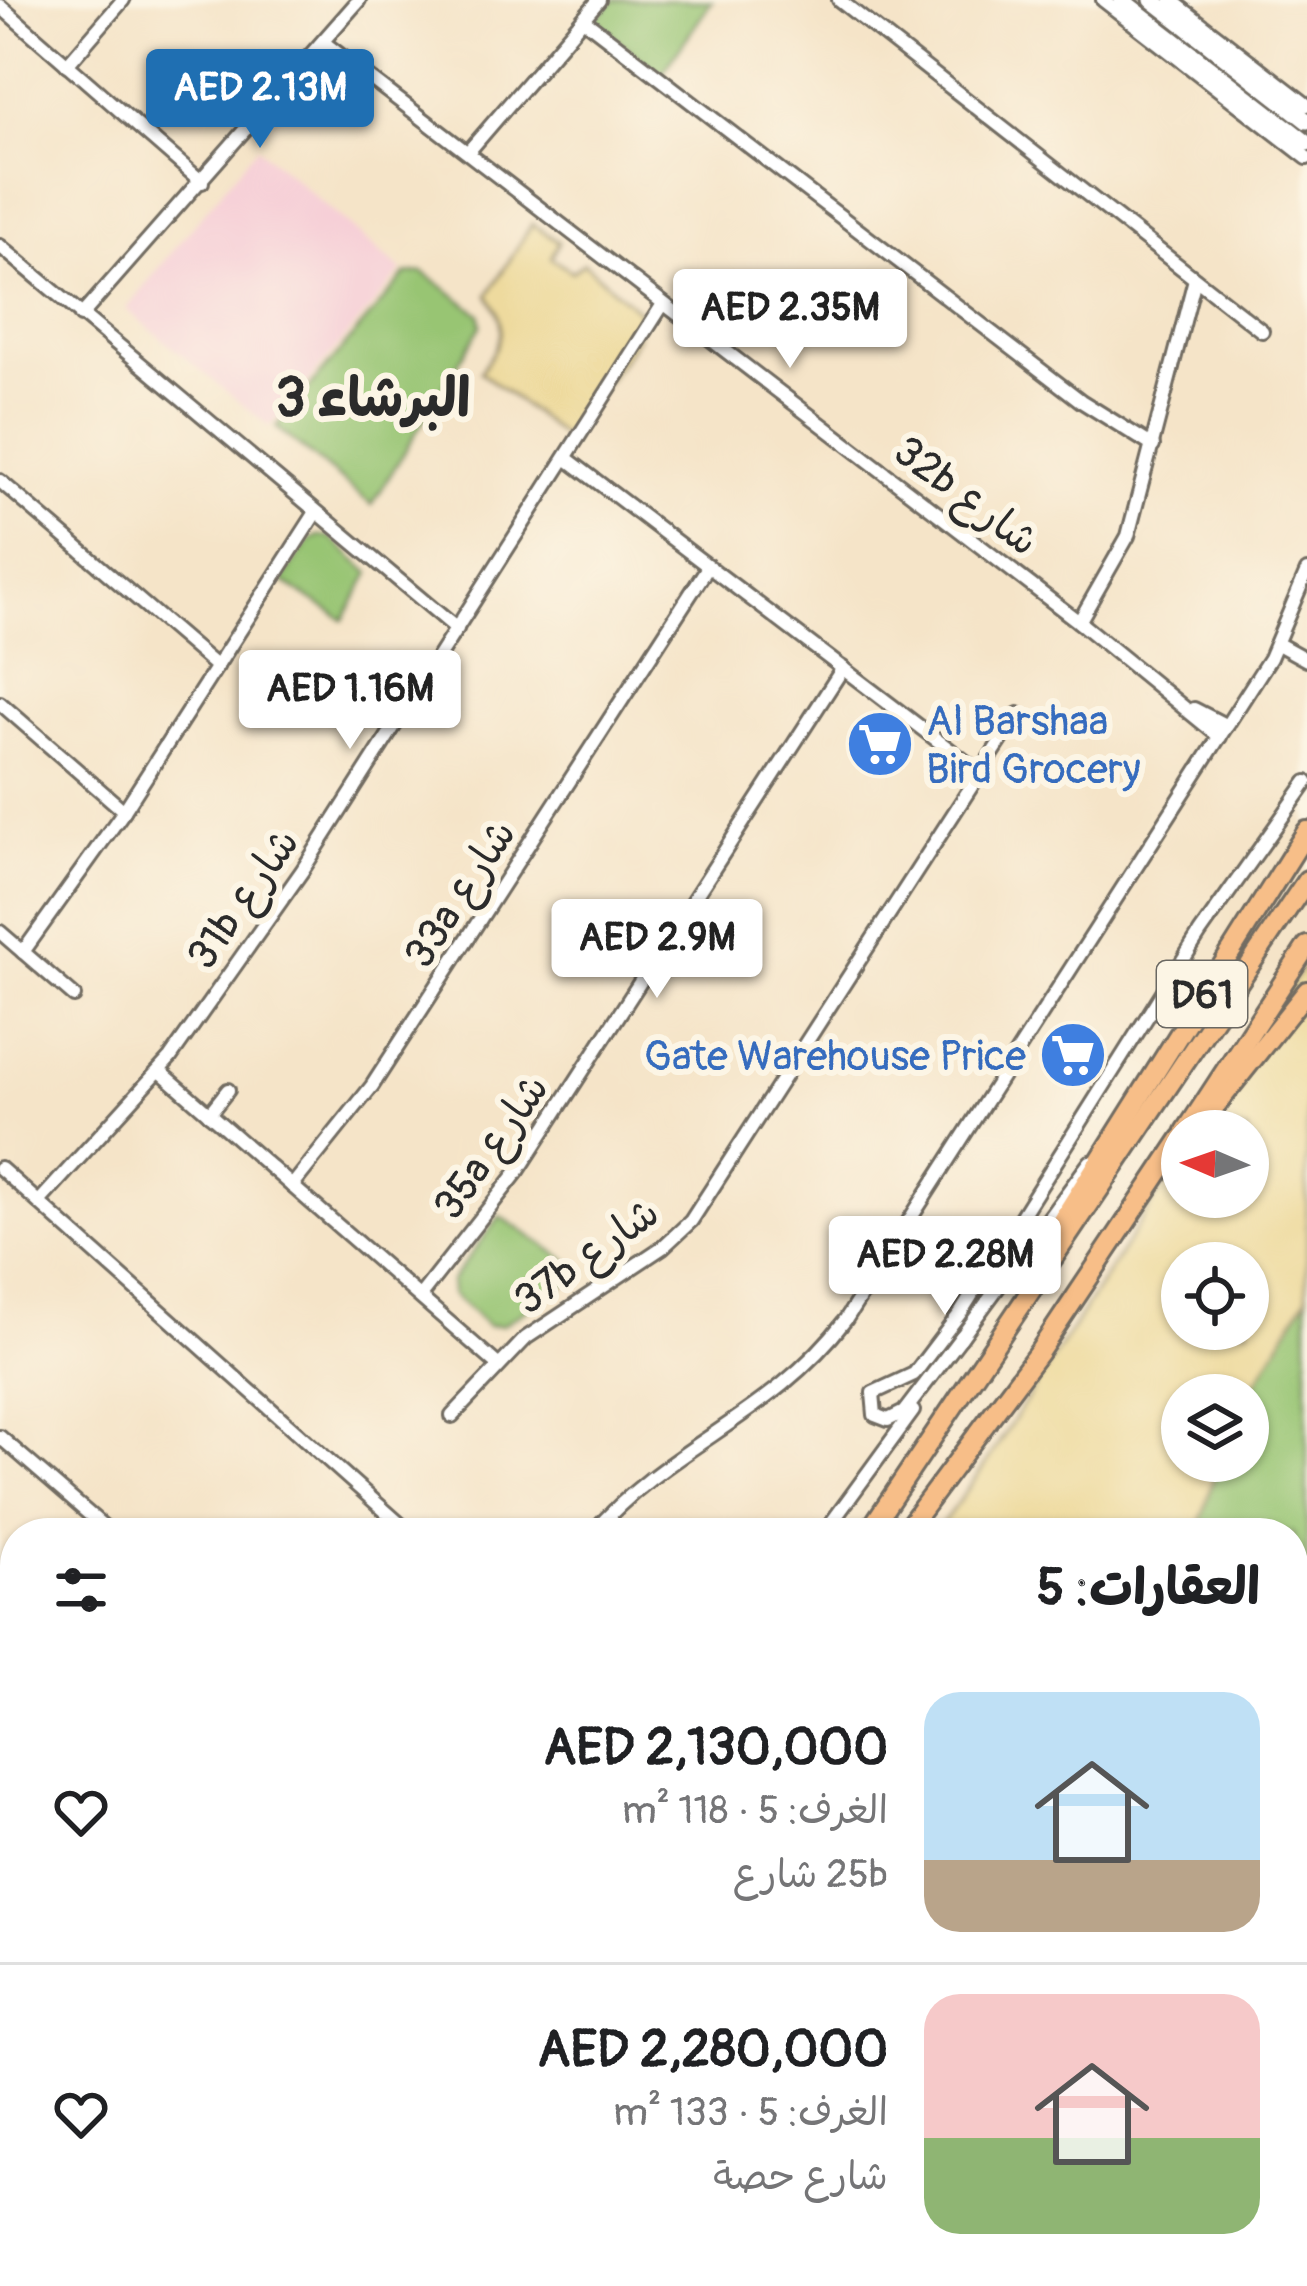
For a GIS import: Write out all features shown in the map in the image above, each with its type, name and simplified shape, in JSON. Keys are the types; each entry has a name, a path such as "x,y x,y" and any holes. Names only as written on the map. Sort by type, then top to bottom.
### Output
{"main road":[{"name":"D61","path":"949,1412 976,1358 1304,834"},
{"name":"D61","path":"878,1518 1307,880"},
{"name":"D61","path":"1203,1110 1307,946"},
{"path":"1208,1110 1307,991"},
{"name":"D61","path":"915,1518 1039,1352 1161,1169"}],"street":[{"path":"68,65 123,0"},
{"path":"85,319 359,0"},
{"path":"468,152 599,0"},
{"path":"839,0 1262,332"},
{"path":"1103,0 1307,158"},
{"path":"1122,0 1307,142"},
{"path":"1153,0 1307,121"},
{"path":"1171,0 1307,105"},
{"path":"0,6 202,182"},
{"path":"583,19 1081,401 1153,446"},
{"name":"32b شارع","path":"327,37 364,74 1224,731"},
{"path":"0,246 316,512 459,624"},
{"path":"1079,622 1122,550 1195,279"},
{"name":"31b شارع","path":"43,1206 160,1071 302,871 566,458 668,308"},
{"path":"566,458 979,772"},
{"path":"0,481 217,667"},
{"path":"23,952 124,811 316,512"},
{"name":"33a شارع","path":"292,1186 384,1067 708,567"},
{"path":"608,1518 646,1480 783,1389 830,1340 1278,644 1307,571"},
{"path":"1278,644 1307,660"},
{"name":"35a شارع","path":"420,1296 518,1171 843,668"},
{"path":"0,703 124,811"},
{"name":"37b شارع","path":"452,1416 541,1326 663,1247 691,1221 1018,714"},
{"path":"962,1336 904,1412 888,1420 875,1415 873,1393 914,1373 975,1290 1200,933 1307,782"},
{"path":"0,932 74,996"},
{"path":"160,1071 498,1365"},
{"path":"208,1114 228,1090"},
{"path":"835,1518 1079,1175 1110,1147"},
{"path":"0,1168 392,1518"},
{"path":"0,1437 94,1518"},
{"path":"366,1496 384,1518"}],"shaded area":[{"path":"257,147 402,271 270,427 126,309"}],"green space":[{"path":"614,0 712,1 661,75 594,21"},
{"path":"423,272 480,314 481,326 372,505 276,427 406,274"},
{"path":"330,537 370,573 344,620 282,581 309,541"},
{"path":"500,1216 585,1272 502,1325 488,1326 452,1294 451,1281"},
{"path":"1307,1296 1307,1518 1202,1518 1212,1482 1269,1482 1269,1374 1261,1374"}],"sand":[{"path":"532,224 559,242 551,258 572,272 584,263 640,312 637,338 567,439 480,372 501,326 488,295"},
{"path":"1307,959 1307,1296 1261,1374 1161,1374 1161,1482 1212,1482 1202,1518 946,1518 1161,1190 1161,1218 1269,1218 1269,1110 1211,1110"}],"place":[{"name":"Al Barshaa Bird Grocery","path":"880,744"},
{"name":"Gate Warehouse Price","path":"1073,1055"}],"district":[{"name":"البرشاء 3","path":"373,397"}]}
